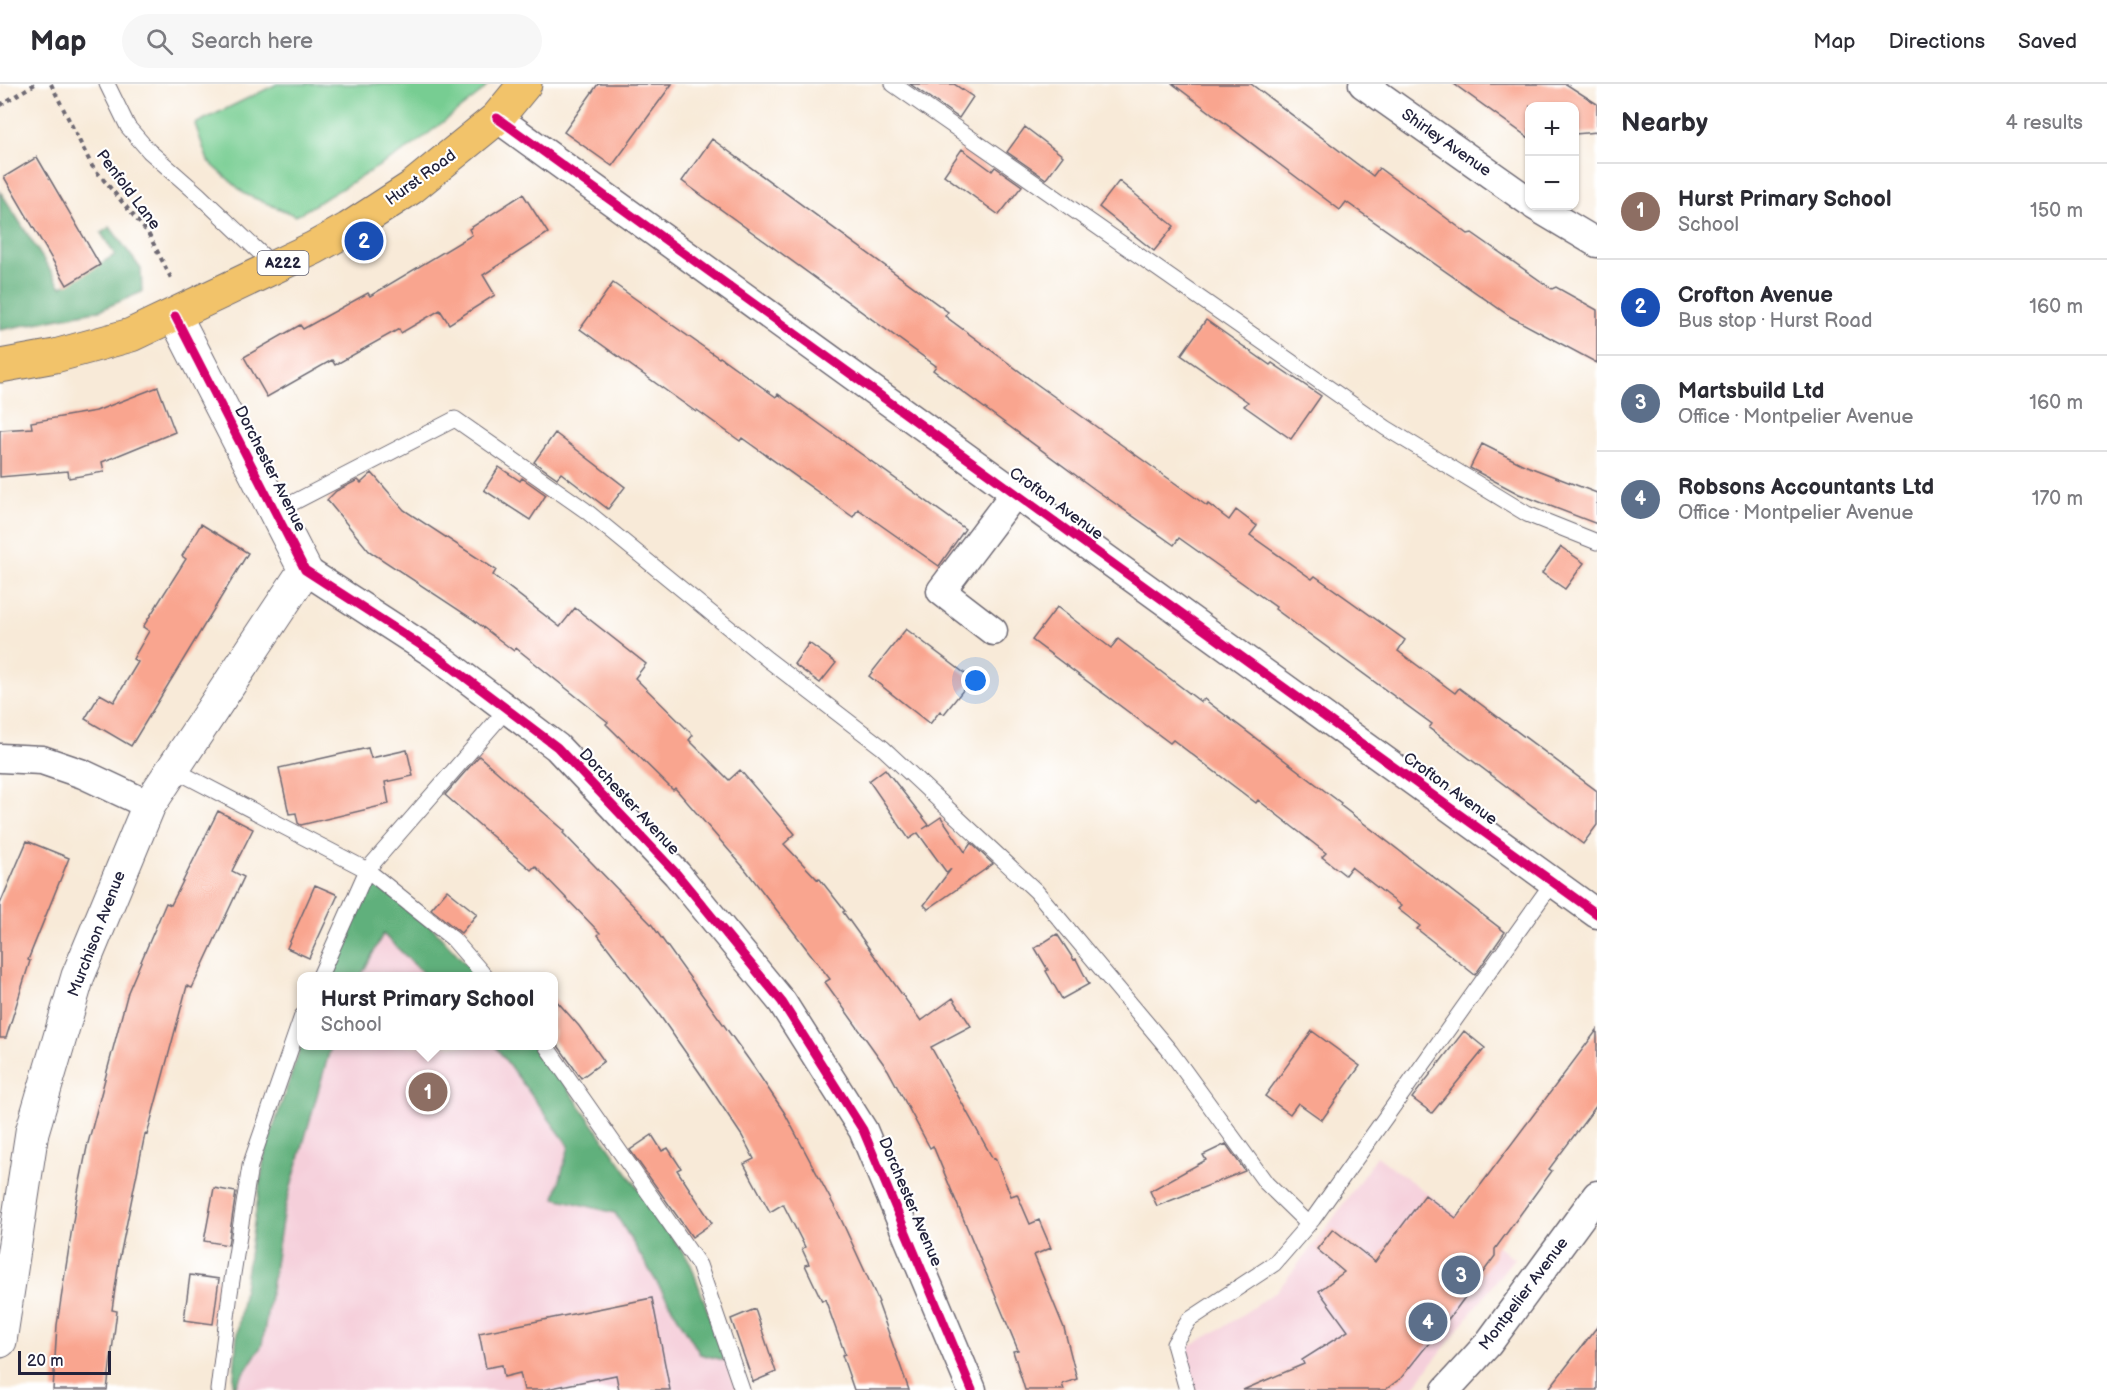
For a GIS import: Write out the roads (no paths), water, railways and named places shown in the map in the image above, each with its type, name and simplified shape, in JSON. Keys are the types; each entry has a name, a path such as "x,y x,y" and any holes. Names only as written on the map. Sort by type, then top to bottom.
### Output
{"main road":[{"name":"Hurst Road","path":"0,366 55,356 131,335 275,267 348,229 411,188 497,118 525,84"}],"street":[{"name":"Shirley Avenue","path":"1363,84 1525,198"},
{"name":"Crofton Avenue","path":"497,118 1597,914"},
{"path":"1542,210 1597,243"},
{"name":"Dorchester Avenue","path":"181,312 304,570 433,653 556,747 676,874 782,1002 863,1130 972,1390"},
{"path":"993,631 941,591 1015,493"},
{"name":"Murchison Avenue","path":"0,1341 32,1132 78,976 149,805 304,570"},
{"path":"0,758 42,760 83,774 149,805"},
{"name":"Montpelier Avenue","path":"1446,1390 1488,1344 1597,1195"}],"lane":[{"path":"107,84 128,127 149,151 200,195 275,267"},
{"path":"893,84 1386,428 1527,514 1597,542"},
{"path":"275,512 455,419 585,510 767,659 883,748 1036,891 1170,1051 1266,1183 1308,1224"},
{"path":"322,972 368,870 507,709"},
{"path":"173,769 368,870 453,939 482,972"},
{"path":"1186,1390 1174,1344 1189,1320 1274,1264 1308,1224 1552,882"},
{"path":"218,1390 230,1293 250,1166 297,1030"},
{"path":"549,1050 699,1265 742,1390"}],"place":[{"name":"Crofton Avenue","path":"364,241"},
{"name":"Hurst Primary School","path":"428,1092"},
{"name":"Martsbuild Ltd","path":"1461,1275"},
{"name":"Robsons Accountants Ltd","path":"1428,1322"}]}
